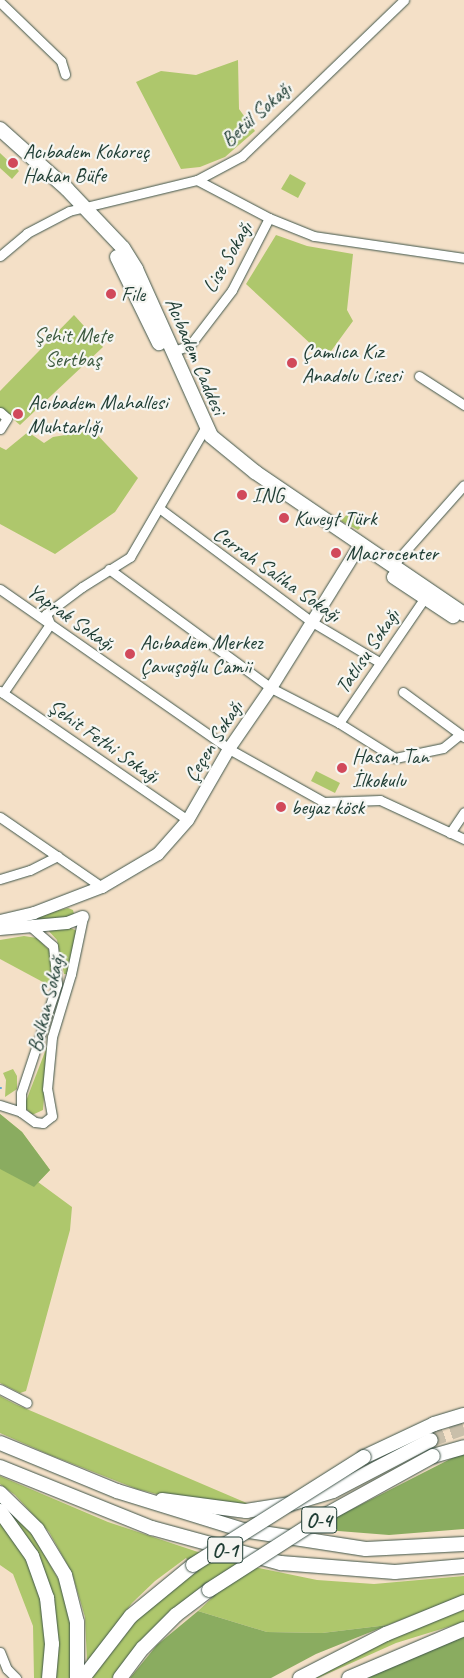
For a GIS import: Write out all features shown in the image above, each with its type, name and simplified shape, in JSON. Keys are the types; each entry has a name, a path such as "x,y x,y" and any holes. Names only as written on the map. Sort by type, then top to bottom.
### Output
{"main road":[{"name":"Acıbadem Caddesi","path":"0,129 81,210 126,269 203,431 237,470 358,550 424,599 464,622"},
{"name":"Acıbadem Caddesi","path":"0,140 123,248 136,269 203,431 255,472 464,614"},
{"name":"Çeçen Sokağı","path":"0,921 57,905 85,892 102,887 158,854 188,820 228,749 271,688 358,550"},
{"path":"83,917 85,892"},
{"path":"57,905 76,906 83,917"},
{"path":"0,929 27,925 67,923 83,917"},
{"path":"83,1678 98,1656 131,1616 193,1565 278,1509 434,1424 464,1415"},
{"path":"117,1492 246,1511 267,1509 333,1491 430,1440 369,1459"},
{"name":"O-1","path":"0,1442 117,1492 202,1520 327,1545 397,1550 464,1544"},
{"name":"O-4","path":"120,1678 170,1622 209,1590 326,1515 433,1456 464,1447"},
{"name":"O-1","path":"0,1467 135,1522 230,1552 282,1564 395,1572 464,1566"},
{"path":"0,1492 37,1528 65,1575 78,1622 77,1678"},
{"path":"0,1511 32,1556 47,1598 52,1644 49,1678"},
{"path":"300,1678 386,1634 464,1602"},
{"path":"349,1678 464,1629"}],"street":[{"name":"Betül Sokağı","path":"0,256 27,233 81,210 102,202 197,180 242,156 404,0"},
{"path":"0,2 60,61 65,74"},
{"path":"197,180 269,218 314,236 464,258"},
{"path":"81,210 102,202"},
{"name":"Lise Sokağı","path":"171,352 190,345 232,290 269,218"},
{"path":"419,376 464,405"},
{"path":"0,412 7,418 0,430"},
{"path":"2,692 50,624 46,614 109,569 130,558 203,431"},
{"path":"392,566 464,485"},
{"name":"Cerrah Saliha Sokağı","path":"159,508 312,622 379,662"},
{"path":"109,569 271,688 339,723 395,758 442,748 462,735 403,692"},
{"name":"Yaprak Sokağı","path":"0,589 228,749 324,802 380,800 450,833"},
{"name":"Tatlısu Sokağı","path":"339,723 424,599"},
{"name":"Şehit Fethi Sokağı","path":"2,692 188,820"},
{"path":"464,812 450,833 464,839"},
{"path":"0,817 102,887"},
{"path":"0,879 30,870 58,856"},
{"name":"Balkan Sokağı","path":"27,925 42,934 53,946 57,984 21,1093 22,1112 35,1122 43,1123 52,1116 47,1089 52,1037 72,974 83,917"},
{"path":"0,1105 22,1112"},
{"path":"0,1389 27,1403"},
{"path":"0,1652 3,1671 16,1678"}],"green space":[{"path":"238,60 239,109 255,131 225,157 200,167 181,169 136,82 161,71 196,75"},
{"path":"0,153 19,171 12,179 0,168"},
{"path":"290,174 306,183 298,198 281,189"},
{"path":"276,235 307,246 353,254 347,310 353,321 326,358 246,284"},
{"name":"Şehit Mete Sertbaş","path":"74,315 103,347 20,425 0,408 0,391"},
{"path":"90,427 138,478 115,512 55,554 0,524 0,447 6,450 28,432 44,443 53,437 84,432"},
{"path":"350,511 365,523 358,530 341,521"},
{"path":"316,771 340,783 335,793 311,781"},
{"path":"68,908 73,910 75,918 0,925"},
{"path":"46,928 71,928 79,932 67,974 64,974 57,940"},
{"path":"24,936 37,938 50,951 54,988 0,959 0,940"},
{"path":"48,1044 43,1110 32,1115 25,1107 26,1101"},
{"path":"13,1069 17,1076 17,1089 5,1097 6,1080 3,1073"},
{"path":"0,1114 22,1132 50,1170 38,1182 72,1207 70,1230 26,1391 20,1393 0,1383"},
{"path":"0,1114 22,1132 50,1170 34,1187 0,1169"},
{"path":"0,1396 249,1504 226,1505 168,1497 137,1489 50,1455 0,1433"},
{"path":"464,1452 464,1529 389,1535 313,1529"},
{"path":"0,1476 108,1522 225,1561 317,1580 374,1584 464,1576 464,1595 388,1625 322,1633 267,1632 198,1611 213,1597 205,1585 166,1615 112,1678 92,1678 140,1616 197,1571 186,1558 155,1581 132,1603 87,1663 85,1617 72,1573 49,1532 15,1495 0,1484"},
{"path":"0,1501 31,1531 61,1584 71,1623 70,1678 53,1678 56,1654 29,1541"},
{"path":"0,1517 18,1541 44,1600 46,1678 34,1678 33,1626 13,1574 0,1565"},
{"path":"464,1610 464,1622 396,1643 318,1678 307,1678 393,1636"},
{"path":"198,1611 267,1632 322,1633 388,1625 316,1654 271,1678 130,1678 157,1645"},
{"path":"464,1637 464,1678 365,1678 415,1656"}],"tunnel":[{"path":"431,1440 464,1428"}],"place":[{"name":"Acıbadem Kokoreç Hakan Büfe","path":"13,163"},
{"name":"File","path":"111,294"},
{"name":"Çamlıca Kız Anadolu Lisesi","path":"292,363"},
{"name":"Acıbadem Mahallesi Muhtarlığı","path":"18,414"},
{"name":"ING","path":"242,495"},
{"name":"Kuveyt Türk","path":"284,518"},
{"name":"Macrocenter","path":"336,553"},
{"name":"Acıbadem Merkez Çavuşoğlu Camii","path":"130,654"},
{"name":"Hasan Tan İlkokulu","path":"342,768"},
{"name":"beyaz kösk","path":"281,807"}]}
